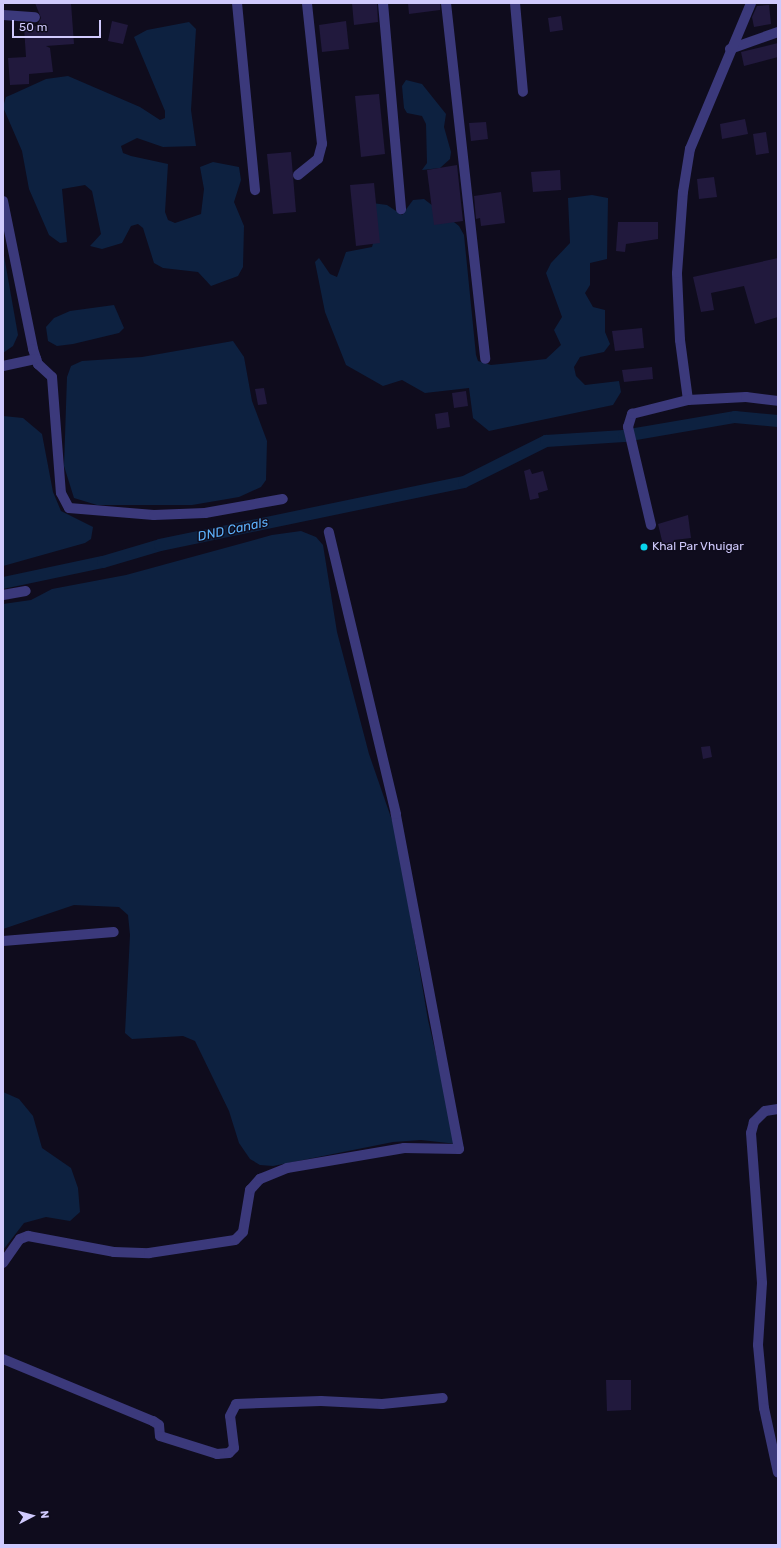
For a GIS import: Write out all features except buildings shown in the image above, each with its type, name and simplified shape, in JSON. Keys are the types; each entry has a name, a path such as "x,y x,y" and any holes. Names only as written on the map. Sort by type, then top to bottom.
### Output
{"street":[{"path":"237,3 255,190"},
{"path":"298,175 318,159 322,144 307,3"},
{"path":"383,3 400,209"},
{"path":"446,3 485,359"},
{"path":"515,3 523,92"},
{"path":"688,400 680,340 677,273 683,192 690,149 730,49 751,3"},
{"path":"3,15 35,17"},
{"path":"730,49 778,32"},
{"path":"3,201 36,359 52,377 61,493 69,508 154,515 205,513 283,499"},
{"path":"3,366 36,359"},
{"path":"651,525 628,428 632,414 688,400 746,397 778,401"},
{"path":"3,1263 20,1239 28,1236 114,1252 149,1253 235,1240 242,1232 250,1190 260,1180 280,1171 404,1148 459,1149 396,814 330,532"},
{"path":"3,595 26,590"},
{"path":"3,941 114,932"},
{"path":"778,1110 765,1111 754,1122 751,1133 762,1283 758,1345 764,1408 778,1473"},
{"path":"3,1359 153,1421 159,1426 160,1436 217,1454 229,1453 234,1448 230,1416 236,1404 327,1401 382,1404 443,1398"}],"water":[{"path":"189,22 196,29 191,110 196,146 163,147 137,138 121,146 123,153 168,164 165,212 168,220 175,223 201,214 204,189 200,167 213,162 239,167 241,180 234,202 244,226 243,267 238,276 211,286 198,272 163,268 154,263 143,228 138,224 131,226 122,243 102,249 90,246 101,234 92,191 85,185 62,189 67,242 60,243 49,235 29,189 22,151 3,107 6,97 46,79 68,76 140,107 160,120 165,118 165,111 134,37 147,30"},
{"path":"406,80 422,84 446,114 444,127 451,152 450,159 440,168 422,170 427,163 426,124 422,116 407,113 404,108 402,86"},
{"path":"592,195 608,198 607,259 590,263 590,285 585,293 593,307 605,310 605,332 610,344 604,352 580,357 574,367 576,376 585,385 619,381 621,392 613,405 489,431 473,418 469,388 425,393 402,380 383,386 346,365 325,312 315,262 319,258 330,274 337,277 346,252 372,247 374,240 372,203 387,205 402,215 413,200 424,199 459,226 464,235 476,355 478,361 491,365 546,359 561,345 554,330 562,317 546,273 551,263 570,243 568,198"},
{"path":"3,250 18,335 13,346 3,353"},
{"path":"114,305 124,328 119,333 73,344 57,346 48,341 46,327 54,318 70,311"},
{"path":"233,341 244,357 252,401 267,441 266,480 261,487 239,497 192,505 97,505 74,498 64,466 67,377 71,366 82,361 142,357"},
{"path":"3,416 23,418 42,434 53,492 61,511 93,527 91,539 85,543 3,566"},
{"path":"301,531 316,537 323,545 337,632 369,754 396,832 428,1020 457,1144 421,1140 393,1142 273,1166 260,1165 250,1159 239,1143 229,1111 195,1041 183,1036 132,1039 125,1033 130,935 128,915 119,907 74,905 3,929 3,604 31,600 52,589 126,575 272,535"},
{"path":"3,1092 19,1099 33,1116 42,1148 71,1168 78,1188 80,1212 70,1221 46,1217 24,1223 3,1250"}],"waterway":[{"name":"DND Canals","path":"3,583 103,562 160,545 464,482 546,441 624,436 735,417 778,421"}],"place":[{"name":"Khal Par Vhuigar","path":"644,547"}]}
